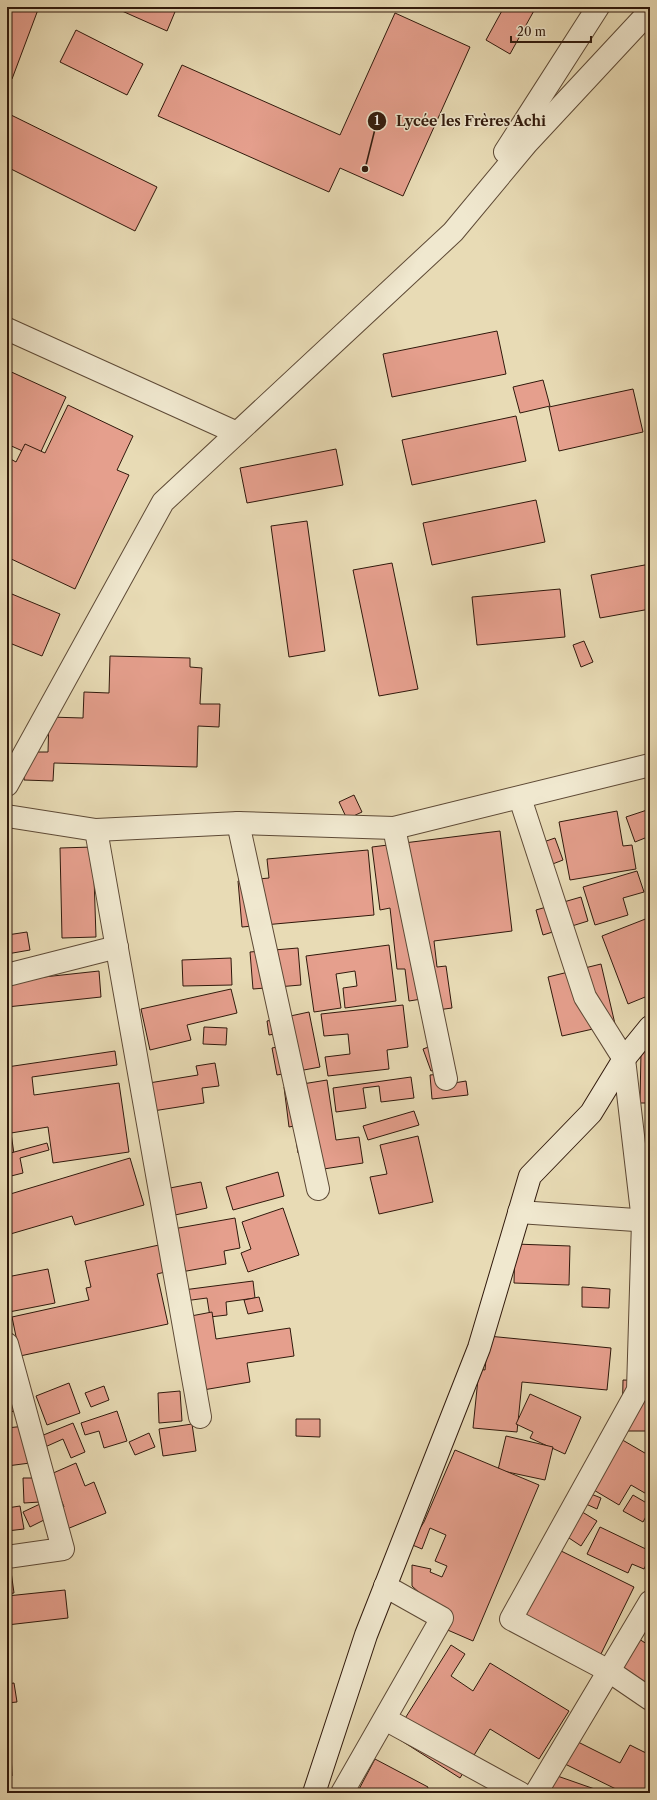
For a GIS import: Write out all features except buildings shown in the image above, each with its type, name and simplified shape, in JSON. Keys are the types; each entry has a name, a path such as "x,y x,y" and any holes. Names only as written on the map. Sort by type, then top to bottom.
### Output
{"street":[{"path":"453,232 598,7"},
{"path":"7,785 163,502 453,232 527,143 650,11"},
{"path":"7,329 237,433"},
{"path":"7,816 96,830 238,822 394,828 650,765"},
{"path":"520,798 585,997 624,1059 647,1221 638,1390 511,1619 609,1671 650,1699"},
{"path":"238,822 318,1189"},
{"path":"394,828 446,1079"},
{"path":"96,830 200,1417"},
{"path":"7,975 117,947"},
{"path":"314,1793 366,1635 479,1348 530,1176 591,1113 624,1059 649,1029"},
{"path":"519,1212 647,1221"},
{"path":"7,1344 63,1549 7,1557"},
{"path":"342,1793 442,1618 385,1586"},
{"path":"536,1793 650,1602"},
{"path":"385,1719 520,1793"}],"place":[{"name":"Lycée les Frères Achi","path":"365,169"}]}
